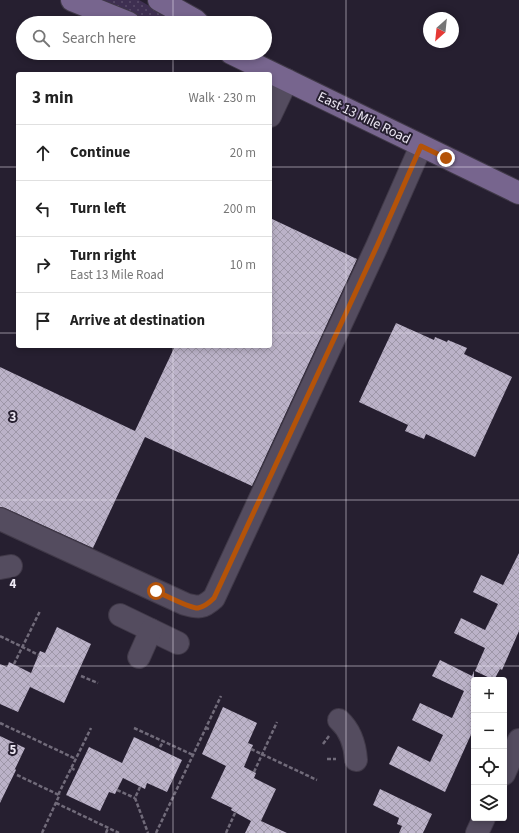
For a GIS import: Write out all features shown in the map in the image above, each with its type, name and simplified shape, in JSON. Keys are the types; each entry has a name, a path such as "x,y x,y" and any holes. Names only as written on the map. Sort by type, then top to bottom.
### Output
{"main road":[{"path":"72,0 112,16"},
{"path":"159,0 188,16"},
{"name":"East 13 Mile Road","path":"246,60 270,72"},
{"name":"East 13 Mile Road","path":"272,73 519,193"}],"street":[{"path":"272,112 287,80"},
{"path":"0,519 185,604 198,608 208,604 214,598 377,246 421,146"},
{"path":"120,615 178,643"},
{"path":"139,657 151,630"},
{"path":"339,720 345,725 354,744 356,760"},
{"path":"507,767 519,740"},
{"path":"477,833 483,821"}],"path":[{"path":"14,664 40,611"},
{"path":"0,636 39,654"},
{"path":"81,676 98,683"},
{"path":"156,833 221,696"},
{"path":"254,772 278,722"},
{"path":"0,723 76,759"},
{"path":"42,833 59,793 91,728"},
{"path":"134,728 193,755"},
{"path":"160,747 163,742"},
{"path":"251,749 316,780"},
{"path":"71,768 75,770"},
{"path":"17,775 59,796"},
{"path":"140,787 135,798 148,833"},
{"path":"117,790 135,798"},
{"path":"56,803 119,833"},
{"path":"226,833 235,813"},
{"path":"106,833 108,828"}],"shaded area":[{"path":"95,0 139,0 167,16 135,16"}],"building":[{"path":"272,219 357,259 252,486 145,437 93,548 0,507 0,367 135,431 174,348 272,348"},
{"path":"396,323 434,340 435,337 447,342 448,340 467,348 464,354 512,377 475,457 426,434 424,439 405,431 408,425 359,402"},
{"path":"519,553 519,631 502,670 500,669 496,677 488,677 475,671 485,648 454,633 461,618 485,630 498,604 473,592 481,575 503,585"},
{"path":"57,627 91,644 64,703 30,687 18,712 0,704 0,664 7,667 9,662 31,673 40,651 45,653"},
{"path":"440,660 472,676 474,671 474,677 471,677 471,735 445,792 389,764 398,746 430,762 443,735 412,720 420,703 452,718 464,691 432,676"},
{"path":"223,707 257,723 248,743 253,745 244,767 256,773 254,778 276,789 261,821 287,833 245,833 251,821 231,810 232,808 211,798 226,766 202,754"},
{"path":"0,736 25,748 0,803"},
{"path":"134,737 182,760 167,792 147,783 145,789 123,778 115,794 109,792 100,811 66,795 89,747 122,763"},
{"path":"380,789 432,814 423,833 399,833 402,826 397,824 399,818 373,805"}],"route":[{"path":"156,591 198,608 208,604 214,598 377,246 421,146 446,158"}]}
